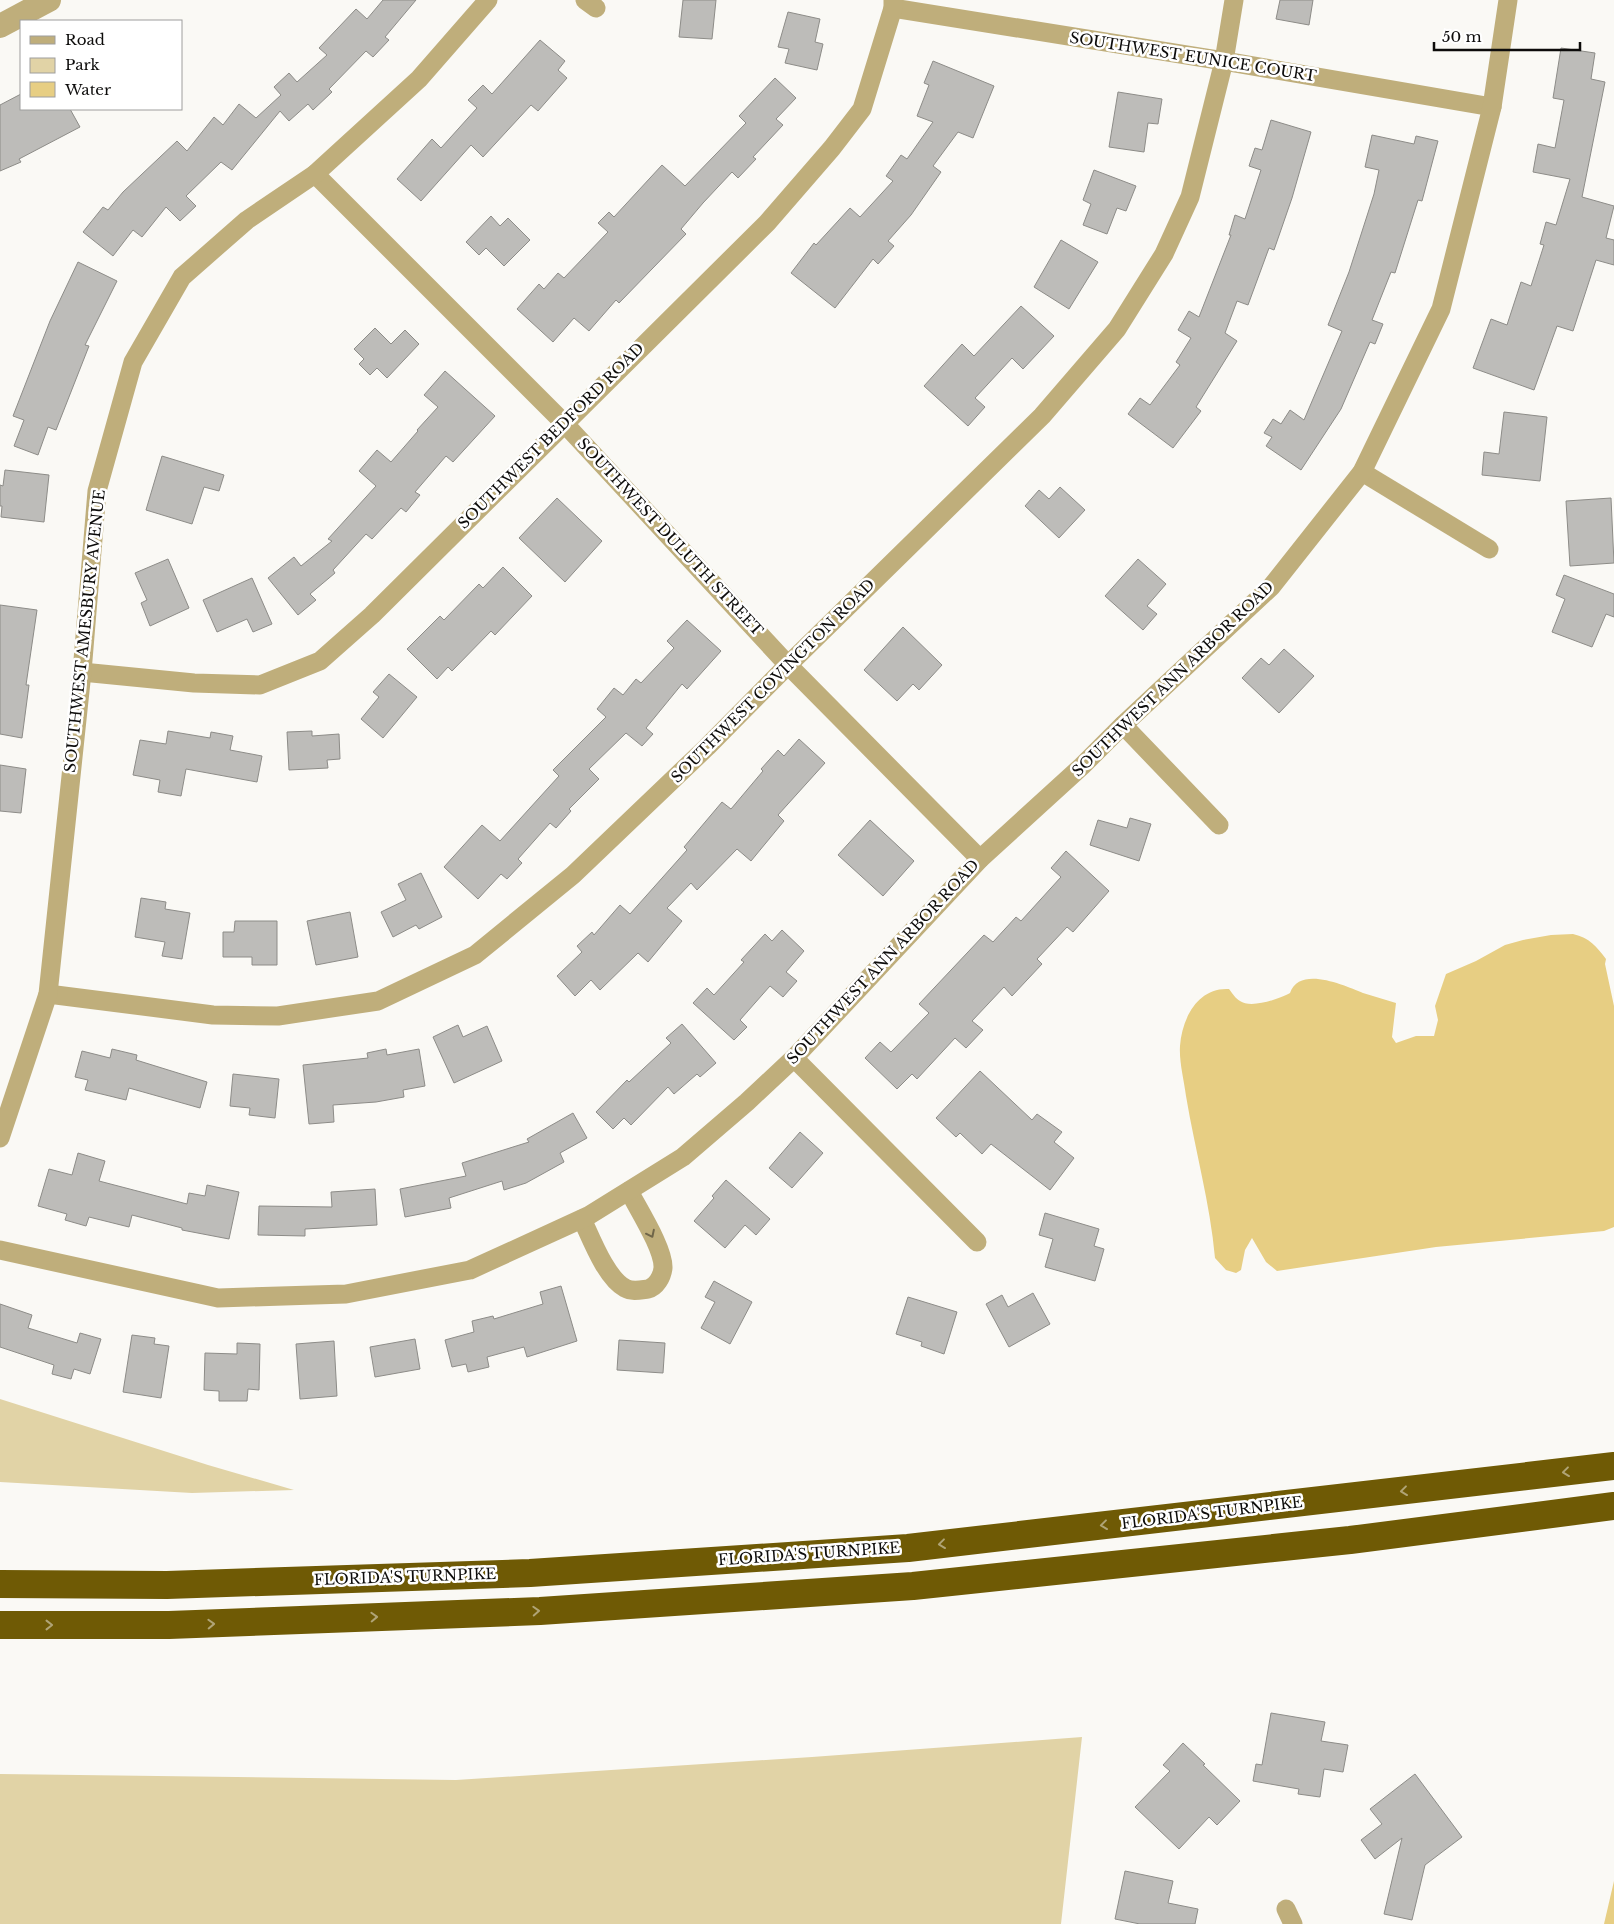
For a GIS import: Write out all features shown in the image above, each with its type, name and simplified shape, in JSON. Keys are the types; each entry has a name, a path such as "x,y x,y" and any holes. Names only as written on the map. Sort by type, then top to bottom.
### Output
{"highway":[{"name":"FLORIDA'S TURNPIKE","path":"0,1584 167,1585 530,1573 908,1548 1614,1466"},
{"path":"0,1625 168,1625 540,1611 913,1586 1341,1541 1614,1506"}],"street":[{"path":"0,26 49,0"},
{"name":"SOUTHWEST AMESBURY AVENUE","path":"0,1138 48,994 82,672 97,491 133,362 182,277 247,220 315,174 419,78 488,0"},
{"name":"SOUTHWEST COVINGTON ROAD","path":"48,994 213,1015 278,1016 378,1001 475,955 566,882 707,747 1042,416 1117,329 1164,254 1190,197 1224,61 1234,0"},
{"name":"SOUTHWEST ANN ARBOR ROAD","path":"0,1250 218,1298 346,1294 470,1270 582,1219 683,1157 747,1102 794,1058 980,859 1272,587 1362,472 1441,309 1492,107 1508,0"},
{"name":"SOUTHWEST EUNICE COURT","path":"893,4 1492,107"},
{"name":"SOUTHWEST BEDFORD ROAD","path":"82,672 194,683 260,685 320,661 372,615 767,223 832,148 862,109 893,4"},
{"name":"SOUTHWEST DULUTH STREET","path":"315,174 564,423 788,665 980,859"},
{"path":"1362,472 1489,549"},
{"path":"1123,726 1219,825"},
{"path":"794,1058 978,1242"},
{"path":"582,1219 612,1275 621,1285 635,1291 650,1288 660,1279 663,1269 661,1256 629,1191"}],"green space":[{"path":"0,1399 208,1465 294,1490 192,1493 0,1482"},
{"path":"1082,1737 1061,1924 0,1924 0,1774 456,1780"}],"water":[{"path":"1573,934 1592,943 1606,959 1605,964 1614,1006 1614,1227 1604,1231 1436,1247 1277,1271 1266,1262 1252,1238 1245,1250 1241,1270 1236,1273 1226,1270 1215,1258 1210,1217 1180,1058 1181,1035 1184,1025 1188,1015 1200,999 1209,993 1229,989 1240,1001 1258,1004 1290,993 1295,985 1303,980 1324,980 1396,1003 1392,1037 1396,1043 1416,1036 1434,1036 1438,1020 1435,1006 1446,974 1476,961 1505,945 1551,935"},
{"path":"1614,1881 1614,1924 1604,1924"}],"building":[{"path":"383,0 416,0 385,37 389,40 373,57 366,51 329,89 332,92 313,110 308,104 289,121 280,111 232,170 221,162 186,196 196,206 180,221 166,207 142,237 133,230 113,256 83,232 103,207 108,210 123,192 177,141 187,151 214,117 223,125 239,104 256,118 281,95 274,87 289,73 297,82 327,55 319,48 356,9 367,19"},
{"path":"683,0 716,0 712,39 679,37"},
{"path":"1280,0 1313,0 1309,25 1276,19"},
{"path":"788,12 820,19 815,42 823,44 817,70 785,63 789,49 778,47"},
{"path":"540,40 565,61 558,70 567,78 538,111 531,105 483,157 471,145 421,201 397,179 432,139 441,148 477,108 468,100 483,85 492,94"},
{"path":"1561,48 1595,53 1591,79 1605,82 1582,197 1614,206 1606,238 1614,240 1614,265 1596,260 1573,331 1557,326 1534,390 1473,368 1491,319 1507,325 1521,282 1531,286 1544,245 1540,244 1546,222 1556,225 1570,179 1533,172 1538,144 1555,148 1564,100 1553,98"},
{"path":"933,61 994,86 973,138 958,132 933,166 941,172 911,215 888,241 894,246 878,264 873,259 835,308 791,273 814,243 816,245 850,208 860,217 893,181 886,176 901,155 907,159 933,122 917,116 929,85 924,83"},
{"path":"775,78 796,98 776,119 783,125 753,157 756,159 738,178 732,172 681,229 686,234 619,303 616,300 589,331 574,318 553,342 517,309 539,284 544,289 558,273 564,278 608,232 598,223 609,212 614,217 662,165 685,186 746,123 739,116"},
{"path":"1118,92 1162,99 1158,124 1148,123 1144,152 1109,147"},
{"path":"20,95 20,110 71,110 80,127 19,159 21,162 0,171 0,105"},
{"path":"1271,120 1311,132 1292,198 1274,250 1269,248 1248,305 1237,301 1225,333 1237,341 1196,407 1201,411 1173,448 1128,414 1140,398 1150,405 1180,365 1176,362 1191,338 1178,330 1189,311 1199,317 1231,235 1229,235 1235,215 1245,219 1261,170 1249,166 1255,148 1262,150"},
{"path":"1372,135 1414,144 1416,136 1438,141 1422,201 1418,200 1395,273 1391,272 1372,320 1383,324 1375,344 1370,342 1341,409 1301,470 1266,446 1272,437 1264,433 1273,419 1281,424 1290,410 1304,420 1342,331 1328,325 1349,272 1374,194 1379,170 1365,167"},
{"path":"1094,170 1136,186 1126,211 1117,208 1107,234 1083,225 1091,204 1083,200"},
{"path":"491,216 500,226 508,218 530,240 504,266 486,248 479,255 466,242"},
{"path":"1061,240 1098,262 1069,309 1034,287"},
{"path":"78,262 117,281 85,345 89,346 56,430 48,427 38,455 14,446 24,420 13,416 50,321"},
{"path":"1021,306 1054,336 1023,369 1012,358 975,398 985,407 968,426 924,386 962,344 974,356"},
{"path":"375,328 391,344 405,330 419,344 387,378 377,368 370,375 359,364 364,359 354,349"},
{"path":"445,371 495,416 453,462 446,456 415,492 420,495 406,512 401,508 372,539 366,534 333,570 335,573 310,594 316,600 298,615 268,578 294,557 301,566 332,541 328,539 376,486 359,471 377,450 391,462 418,431 438,407 424,395"},
{"path":"1504,412 1547,417 1540,481 1482,475 1484,452 1499,454"},
{"path":"162,456 224,475 219,491 204,487 192,524 146,510"},
{"path":"5,470 49,475 44,522 1,517 0,485 3,486"},
{"path":"1060,487 1085,510 1059,538 1025,506 1039,490 1049,499"},
{"path":"557,498 602,541 565,582 519,538"},
{"path":"1611,498 1614,563 1570,566 1566,501"},
{"path":"168,559 189,608 150,626 141,603 147,600 135,573"},
{"path":"1138,559 1166,584 1147,606 1157,614 1143,630 1105,596"},
{"path":"503,567 532,596 495,635 491,631 452,671 448,667 437,679 407,649 440,616 444,620 479,584 483,588"},
{"path":"1564,575 1614,594 1614,617 1606,614 1592,647 1552,632 1565,599 1556,595"},
{"path":"252,578 272,624 253,632 247,619 217,632 203,600"},
{"path":"0,605 37,610 26,685 29,685 22,738 0,734"},
{"path":"687,620 721,651 687,689 682,684 646,728 653,734 642,746 626,733 589,769 599,779 569,809 571,811 556,828 550,823 518,859 522,863 507,879 501,874 478,899 444,867 482,825 500,841 559,776 553,770 606,717 597,709 614,688 623,695 636,679 641,683 674,648 667,641"},
{"path":"903,627 942,665 919,690 913,684 897,701 864,670"},
{"path":"1284,649 1314,676 1279,713 1242,678 1261,658 1269,665"},
{"path":"389,674 417,697 383,738 361,719 379,697 373,692"},
{"path":"168,731 210,738 211,732 233,736 230,750 262,756 257,782 186,769 181,796 158,792 160,780 133,775 140,740 166,744"},
{"path":"312,731 312,736 339,734 340,759 327,760 328,768 289,770 287,732"},
{"path":"799,739 825,763 778,815 784,821 751,861 737,849 697,890 691,883 667,908 682,921 648,962 638,953 600,990 591,980 575,996 557,976 582,952 577,946 592,932 594,935 620,905 630,914 687,850 684,847 722,802 731,809 778,750 784,756"},
{"path":"0,765 26,769 21,813 0,811"},
{"path":"1130,818 1151,824 1139,861 1090,845 1098,820 1127,828"},
{"path":"870,820 914,861 883,896 838,855"},
{"path":"1066,851 1109,891 1073,932 1067,927 1037,959 1042,964 1012,996 1004,987 972,1021 983,1030 966,1048 955,1038 917,1079 912,1074 897,1089 865,1058 880,1042 891,1052 929,1013 919,1004 984,935 993,942 1016,917 1021,921 1061,877 1051,868"},
{"path":"421,873 442,917 419,929 416,925 393,937 381,912 406,900 398,884"},
{"path":"141,898 166,902 165,909 190,913 182,959 162,956 165,942 135,937"},
{"path":"350,912 358,957 316,965 307,921"},
{"path":"235,921 277,921 277,965 252,965 252,957 223,957 223,932 234,932"},
{"path":"782,930 804,951 786,972 797,981 783,997 770,986 740,1020 747,1027 734,1040 693,1003 707,988 714,995 744,962 741,960 765,934 772,941"},
{"path":"682,1024 716,1063 700,1077 697,1074 674,1094 668,1087 631,1125 624,1118 613,1129 596,1112 627,1080 629,1082 671,1043 666,1038"},
{"path":"458,1025 463,1037 487,1026 502,1061 454,1083 433,1037"},
{"path":"112,1049 137,1055 136,1060 207,1082 200,1108 129,1088 126,1100 85,1090 88,1080 75,1077 82,1051 110,1058"},
{"path":"386,1049 387,1055 419,1049 425,1086 403,1090 404,1097 376,1102 333,1105 334,1122 309,1124 303,1065 368,1058 367,1053"},
{"path":"980,1071 1032,1120 1037,1114 1062,1132 1054,1142 1074,1158 1050,1190 991,1144 982,1154 960,1133 956,1137 936,1118"},
{"path":"233,1074 279,1079 275,1118 249,1115 250,1108 230,1106"},
{"path":"573,1113 587,1138 560,1153 564,1162 526,1183 504,1190 502,1181 449,1198 451,1208 405,1217 400,1189 466,1176 462,1163 529,1142 527,1139"},
{"path":"800,1132 823,1153 792,1188 769,1168"},
{"path":"78,1153 105,1161 99,1181 187,1204 189,1193 205,1196 207,1185 239,1192 229,1239 182,1230 182,1228 132,1215 129,1227 89,1217 86,1226 65,1220 67,1214 38,1206 49,1169 72,1175"},
{"path":"726,1180 770,1219 756,1235 745,1225 725,1248 694,1221 714,1198 712,1196"},
{"path":"375,1189 377,1225 305,1229 305,1236 258,1235 259,1206 332,1207 331,1192"},
{"path":"1045,1213 1099,1229 1094,1246 1104,1249 1095,1281 1045,1267 1053,1239 1039,1235"},
{"path":"714,1281 752,1302 730,1344 701,1328 715,1302 705,1297"},
{"path":"561,1286 577,1341 527,1357 524,1347 487,1357 489,1367 468,1372 466,1364 452,1367 445,1340 474,1332 472,1321 493,1316 494,1319 543,1304 540,1292"},
{"path":"1033,1293 1050,1324 1009,1347 986,1304 1002,1295 1008,1307"},
{"path":"908,1297 957,1312 944,1354 921,1346 922,1342 896,1334"},
{"path":"0,1304 32,1315 28,1328 77,1343 80,1333 101,1339 90,1374 74,1369 71,1379 52,1374 54,1365 0,1347"},
{"path":"132,1335 155,1338 154,1344 169,1346 161,1398 123,1392"},
{"path":"415,1339 420,1369 375,1377 370,1347"},
{"path":"619,1340 665,1343 663,1373 617,1370"},
{"path":"334,1341 337,1396 300,1399 296,1344"},
{"path":"237,1343 260,1344 259,1390 248,1389 247,1401 219,1401 219,1391 204,1390 205,1353 237,1354"},
{"path":"1271,1713 1325,1722 1321,1741 1348,1745 1343,1772 1324,1769 1320,1797 1298,1794 1299,1789 1253,1781 1256,1764 1262,1765"},
{"path":"1183,1743 1240,1801 1217,1825 1209,1817 1179,1849 1135,1807 1170,1771 1163,1765"},
{"path":"1415,1774 1462,1837 1425,1865 1412,1920 1384,1914 1402,1838 1375,1859 1361,1840 1382,1824 1370,1809"},
{"path":"1125,1871 1173,1881 1168,1903 1198,1909 1195,1924 1140,1924 1115,1919"}]}
